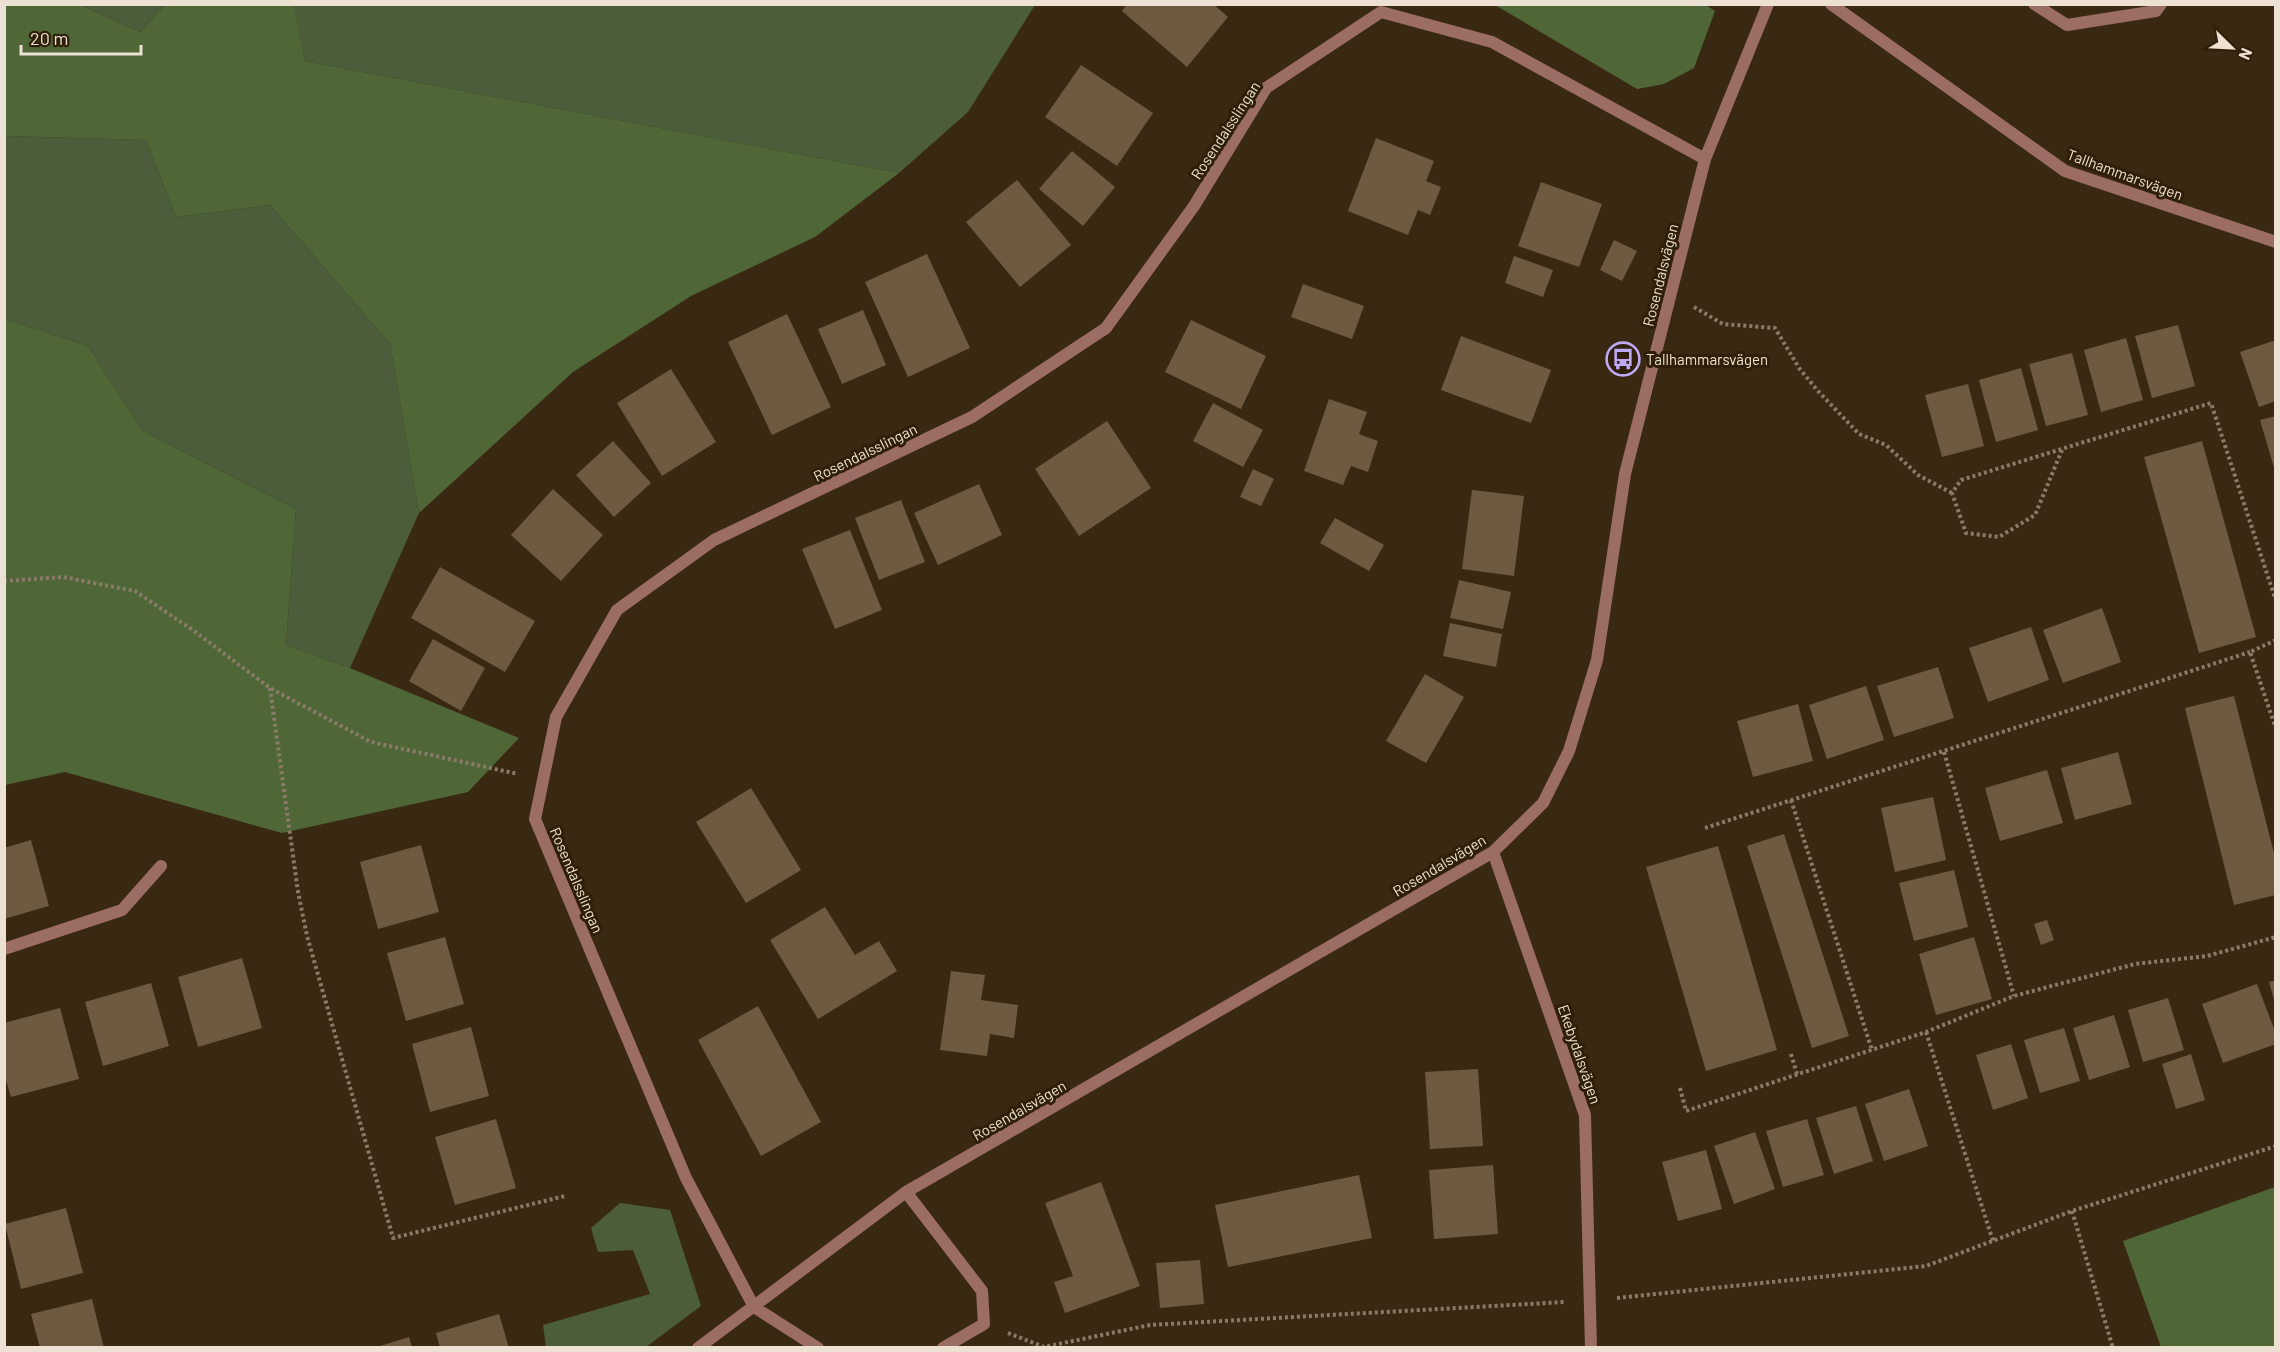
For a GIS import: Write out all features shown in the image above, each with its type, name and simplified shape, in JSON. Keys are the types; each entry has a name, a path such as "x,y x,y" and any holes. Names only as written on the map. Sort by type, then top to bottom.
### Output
{"street":[{"name":"Rosendalsvägen","path":"698,1347 906,1192 1493,852 1543,802 1569,751 1597,660 1625,474 1705,159 1768,4"},
{"name":"Tallhammarsvägen","path":"1831,4 2065,171 2276,242"},
{"path":"2034,4 2067,25 2156,11 2161,4"},
{"name":"Rosendalsslingan","path":"754,1307 686,1178 535,819 556,717 617,610 714,540 972,417 1106,328 1194,206 1266,88 1381,12 1492,42 1705,159"},
{"name":"Ekebydalsvägen","path":"1493,852 1585,1115 1591,1347"},
{"path":"4,949 122,910 161,866"},
{"path":"906,1192 982,1291 984,1324 943,1347"},
{"path":"754,1307 818,1347"}],"path":[{"path":"1671,292 1723,324 1774,328 1799,368 1818,392 1859,434 1886,445 1918,475 1952,493 1966,533 1999,537 2035,515 2062,450"},
{"path":"1952,493 1961,480 2211,403 2276,601"},
{"path":"4,581 63,577 135,591 194,631 270,688 370,742 542,779"},
{"path":"1705,828 2250,652 2276,640"},
{"path":"2250,652 2276,729"},
{"path":"270,688 298,892 307,936 393,1238 565,1196"},
{"path":"1944,752 2014,996"},
{"path":"1791,800 1872,1050"},
{"path":"1680,1088 1686,1111 1926,1032 2014,996 2135,964 2207,956 2276,937"},
{"path":"1926,1032 1993,1241"},
{"path":"1791,1054 1797,1074"},
{"path":"984,1324 1044,1347 1150,1325 1591,1301 1926,1266 2072,1211 2276,1146"},
{"path":"2072,1211 2113,1347"}],"green space":[{"path":"294,4 305,61 899,173 815,237 691,296 573,372 419,513 390,344 270,205 176,217 146,140 5,136 5,5 81,5 140,32 165,5"},
{"path":"1704,4 1715,11 1694,68 1664,84 1637,89 1495,5"},
{"path":"81,5 165,5 140,32"},
{"path":"294,5 1035,5 968,112 899,173 305,61"},
{"path":"5,136 146,140 176,217 270,205 390,344 419,513 350,668 286,645 296,509 143,431 88,346 5,319"},
{"path":"5,319 88,346 143,431 296,509 286,645 350,668 519,738 468,792 282,833 65,772 5,785"},
{"path":"2275,1187 2275,1347 2161,1347 2123,1241"},
{"path":"620,1203 670,1210 701,1306 646,1347 546,1347 543,1325 650,1294 633,1250 598,1252 591,1228"}],"building":[{"path":"1127,4 1213,4 1228,17 1187,67 1122,11"},
{"path":"1081,65 1153,113 1117,166 1045,117"},
{"path":"1376,138 1434,161 1426,181 1441,187 1430,215 1418,210 1408,235 1348,211"},
{"path":"1072,151 1115,187 1083,226 1039,189"},
{"path":"1017,180 1071,245 1020,287 966,222"},
{"path":"1541,182 1602,204 1579,267 1518,246"},
{"path":"1614,240 1637,251 1622,281 1600,270"},
{"path":"927,254 970,348 908,377 865,282"},
{"path":"1514,256 1553,270 1543,297 1505,283"},
{"path":"1303,284 1364,306 1352,339 1291,317"},
{"path":"863,310 886,365 842,384 818,329"},
{"path":"787,314 831,407 772,435 728,342"},
{"path":"1191,320 1266,356 1241,409 1165,372"},
{"path":"2178,325 2195,386 2152,398 2135,336"},
{"path":"1461,336 1551,370 1531,423 1441,390"},
{"path":"2126,338 2143,400 2101,412 2084,350"},
{"path":"2276,340 2276,401 2259,407 2240,352"},
{"path":"2072,353 2088,415 2046,426 2029,364"},
{"path":"2021,368 2038,430 1996,442 1979,380"},
{"path":"671,369 716,442 662,476 617,403"},
{"path":"1968,384 1984,446 1942,457 1925,395"},
{"path":"1329,399 1367,412 1359,434 1378,441 1368,472 1351,466 1343,485 1304,471"},
{"path":"1213,403 1263,430 1243,467 1193,441"},
{"path":"2276,416 2276,471 2275,471 2260,420"},
{"path":"1107,421 1151,488 1079,536 1035,469"},
{"path":"613,441 651,483 614,517 576,475"},
{"path":"2202,441 2256,637 2199,653 2144,457"},
{"path":"1253,469 1274,479 1261,506 1240,497"},
{"path":"979,484 1002,535 938,565 914,513"},
{"path":"553,489 603,535 561,581 511,535"},
{"path":"1472,490 1524,496 1514,576 1462,569"},
{"path":"901,500 925,562 879,580 855,518"},
{"path":"1335,518 1384,545 1369,571 1320,543"},
{"path":"850,530 882,610 835,629 802,549"},
{"path":"440,567 535,621 505,672 411,618"},
{"path":"1459,580 1511,592 1503,629 1450,618"},
{"path":"2102,608 2121,662 2063,683 2043,630"},
{"path":"1450,623 1502,634 1496,667 1443,656"},
{"path":"2031,627 2049,680 1988,702 1969,648"},
{"path":"433,639 485,668 461,711 409,681"},
{"path":"1938,667 1954,718 1894,737 1877,686"},
{"path":"1425,674 1464,697 1426,763 1386,741"},
{"path":"1866,686 1884,740 1827,759 1809,705"},
{"path":"2234,696 2276,861 2276,895 2234,905 2185,708"},
{"path":"1798,704 1813,761 1753,777 1737,721"},
{"path":"2118,752 2132,804 2075,820 2061,768"},
{"path":"2047,770 2063,823 2000,841 1985,788"},
{"path":"751,788 801,870 746,903 696,822"},
{"path":"1933,797 1946,860 1895,872 1881,808"},
{"path":"1784,834 1849,1036 1812,1048 1747,846"},
{"path":"31,840 49,906 4,919 4,848"},
{"path":"421,845 439,912 378,929 360,862"},
{"path":"1718,846 1777,1050 1706,1071 1646,867"},
{"path":"1954,870 1968,927 1914,941 1899,883"},
{"path":"825,907 855,955 879,941 897,971 818,1019 770,940"},
{"path":"2047,920 2054,940 2041,945 2034,924"},
{"path":"445,937 464,1004 406,1021 387,953"},
{"path":"1974,937 1992,999 1936,1015 1919,954"},
{"path":"242,958 262,1028 198,1047 178,977"},
{"path":"951,971 985,975 981,1000 1018,1005 1014,1038 990,1034 987,1056 940,1050"},
{"path":"2276,980 2276,1003 2275,1003 2269,982"},
{"path":"151,983 169,1046 103,1066 85,1002"},
{"path":"2257,984 2276,1034 2276,1044 2223,1063 2202,1004"},
{"path":"2168,998 2184,1050 2143,1062 2128,1010"},
{"path":"758,1006 821,1122 761,1156 698,1040"},
{"path":"60,1008 79,1079 11,1097 4,1074 4,1023"},
{"path":"2114,1015 2130,1067 2089,1080 2073,1028"},
{"path":"471,1027 489,1096 430,1112 412,1044"},
{"path":"2064,1028 2080,1081 2040,1093 2024,1040"},
{"path":"2011,1044 2028,1098 1993,1110 1976,1055"},
{"path":"2191,1054 2205,1100 2176,1109 2162,1064"},
{"path":"1478,1069 1483,1146 1430,1149 1425,1072"},
{"path":"1909,1089 1928,1146 1884,1161 1865,1104"},
{"path":"1856,1106 1873,1161 1834,1174 1816,1118"},
{"path":"496,1119 516,1188 455,1205 435,1137"},
{"path":"1807,1119 1824,1175 1783,1187 1766,1131"},
{"path":"1755,1132 1775,1189 1734,1204 1714,1146"},
{"path":"1706,1150 1722,1209 1678,1221 1662,1162"},
{"path":"1493,1165 1498,1234 1434,1239 1429,1170"},
{"path":"1359,1175 1372,1238 1228,1267 1215,1205"},
{"path":"1101,1182 1140,1286 1065,1313 1054,1282 1073,1276 1045,1203"},
{"path":"66,1208 83,1273 21,1289 5,1224"},
{"path":"1200,1260 1204,1304 1160,1308 1156,1263"},
{"path":"92,1299 104,1348 40,1348 31,1314"},
{"path":"499,1314 509,1348 440,1348 436,1333"},
{"path":"409,1337 412,1348 377,1348 377,1347"}],"place":[{"name":"Tallhammarsvägen","path":"1623,359"}]}
